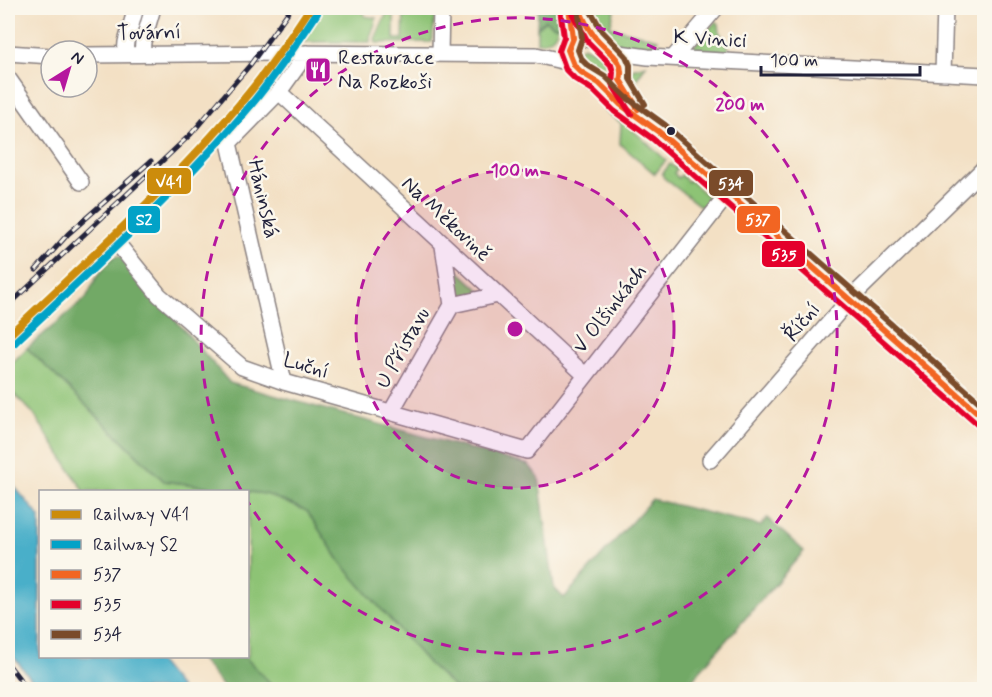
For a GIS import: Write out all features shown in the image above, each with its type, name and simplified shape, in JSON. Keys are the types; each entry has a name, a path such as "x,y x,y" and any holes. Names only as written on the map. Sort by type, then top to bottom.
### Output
{"main road":[{"path":"569,8 571,42 569,56 574,65 588,78 600,83 623,83"},
{"path":"579,8 597,40 620,62 623,83 659,132"},
{"path":"571,42 588,37 597,40"},
{"path":"600,83 620,104 659,132 984,418"}],"street":[{"path":"125,54 126,42 136,8"},
{"path":"142,54 143,42 153,8"},
{"path":"440,54 441,8"},
{"path":"673,58 716,8"},
{"path":"943,73 945,8"},
{"name":"Tovární","path":"536,55 571,42"},
{"name":"K Vinici","path":"612,52 648,57 984,75"},
{"path":"8,53 39,55"},
{"name":"Tovární","path":"99,55 308,53 536,55 574,65"},
{"name":"Háninská","path":"284,382 229,143 279,92 308,53"},
{"name":"K Vinici","path":"623,83 632,65 648,57"},
{"path":"8,78 81,182"},
{"name":"Na Měkovině","path":"279,92 585,375"},
{"name":"Říční","path":"710,460 849,300 984,168"},
{"name":"V Olšinkách","path":"527,451 728,194"},
{"name":"Luční","path":"118,244 159,295 242,367 284,382 527,451"},
{"name":"U Přístavu","path":"391,412 452,305 443,246"},
{"name":"U Přístavu","path":"452,305 498,296"}],"green space":[{"path":"316,8 365,8 364,16 376,18 370,42 304,42 307,37 302,33"},
{"path":"389,8 394,9 394,39 403,39 404,8 436,8 432,42 376,43 375,39"},
{"path":"538,8 555,8 559,26 545,20 537,28"},
{"path":"591,8 615,8 610,27 658,39 650,48 628,46 612,41 600,29"},
{"path":"545,20 558,26 557,30 551,38 537,42 537,28"},
{"path":"716,21 729,48 728,51 694,49 694,46"},
{"path":"583,46 601,54 612,68 611,73 602,75 586,65 577,51"},
{"path":"646,65 629,91 626,85 627,74 632,69"},
{"path":"607,110 666,160 655,174 620,144 621,123 605,111"},
{"path":"670,164 677,169 674,173 678,178 681,175 688,182 689,180 713,201 708,208 700,206 664,178 662,174"},
{"path":"120,256 230,383 529,465 539,478 554,588 564,598 652,499 761,526 767,518 804,551 684,689 456,689 428,663 341,563 307,511 266,494 249,490 164,481 27,348 86,298 96,278 113,257"},
{"path":"452,265 485,295 459,300"},
{"path":"27,348 164,481 237,490 83,490 33,413 8,388 8,367"},
{"path":"249,492 266,494 307,511 341,563 428,663 456,689 276,689 246,658 249,658"},
{"path":"200,658 246,658 276,689 225,689"}],"water":[{"path":"8,479 39,516 39,658 156,658 181,689 39,689 8,650"}],"railway":[{"path":"8,306 191,134 250,65 291,8"},
{"path":"36,270 68,234 151,161"},
{"path":"8,664 28,690"}],"rail line":[{"name":"V41","path":"8,336 188,162 261,78 310,8"},
{"name":"S2","path":"14,343 136,228 195,168 250,106 317,13"}],"transit line":[{"name":"537","path":"569,8 573,38 568,50 574,65 581,72 599,83 620,104 659,132 984,418"},
{"name":"534","path":"578,8 582,38 578,50 587,65 605,76 626,97 665,125 984,406"},
{"name":"537","path":"579,8 592,34 618,61 620,80 638,109"},
{"name":"534","path":"589,8 602,31 626,56 630,65 630,79 645,104"},
{"name":"535","path":"560,9 564,37 559,51 566,70 575,79 593,90 614,111 653,139 978,425"},
{"name":"535","path":"571,11 588,42 611,65 612,84 631,114"}],"place":[{"name":"Restaurace Na Rozkoši","path":"318,70"}]}
